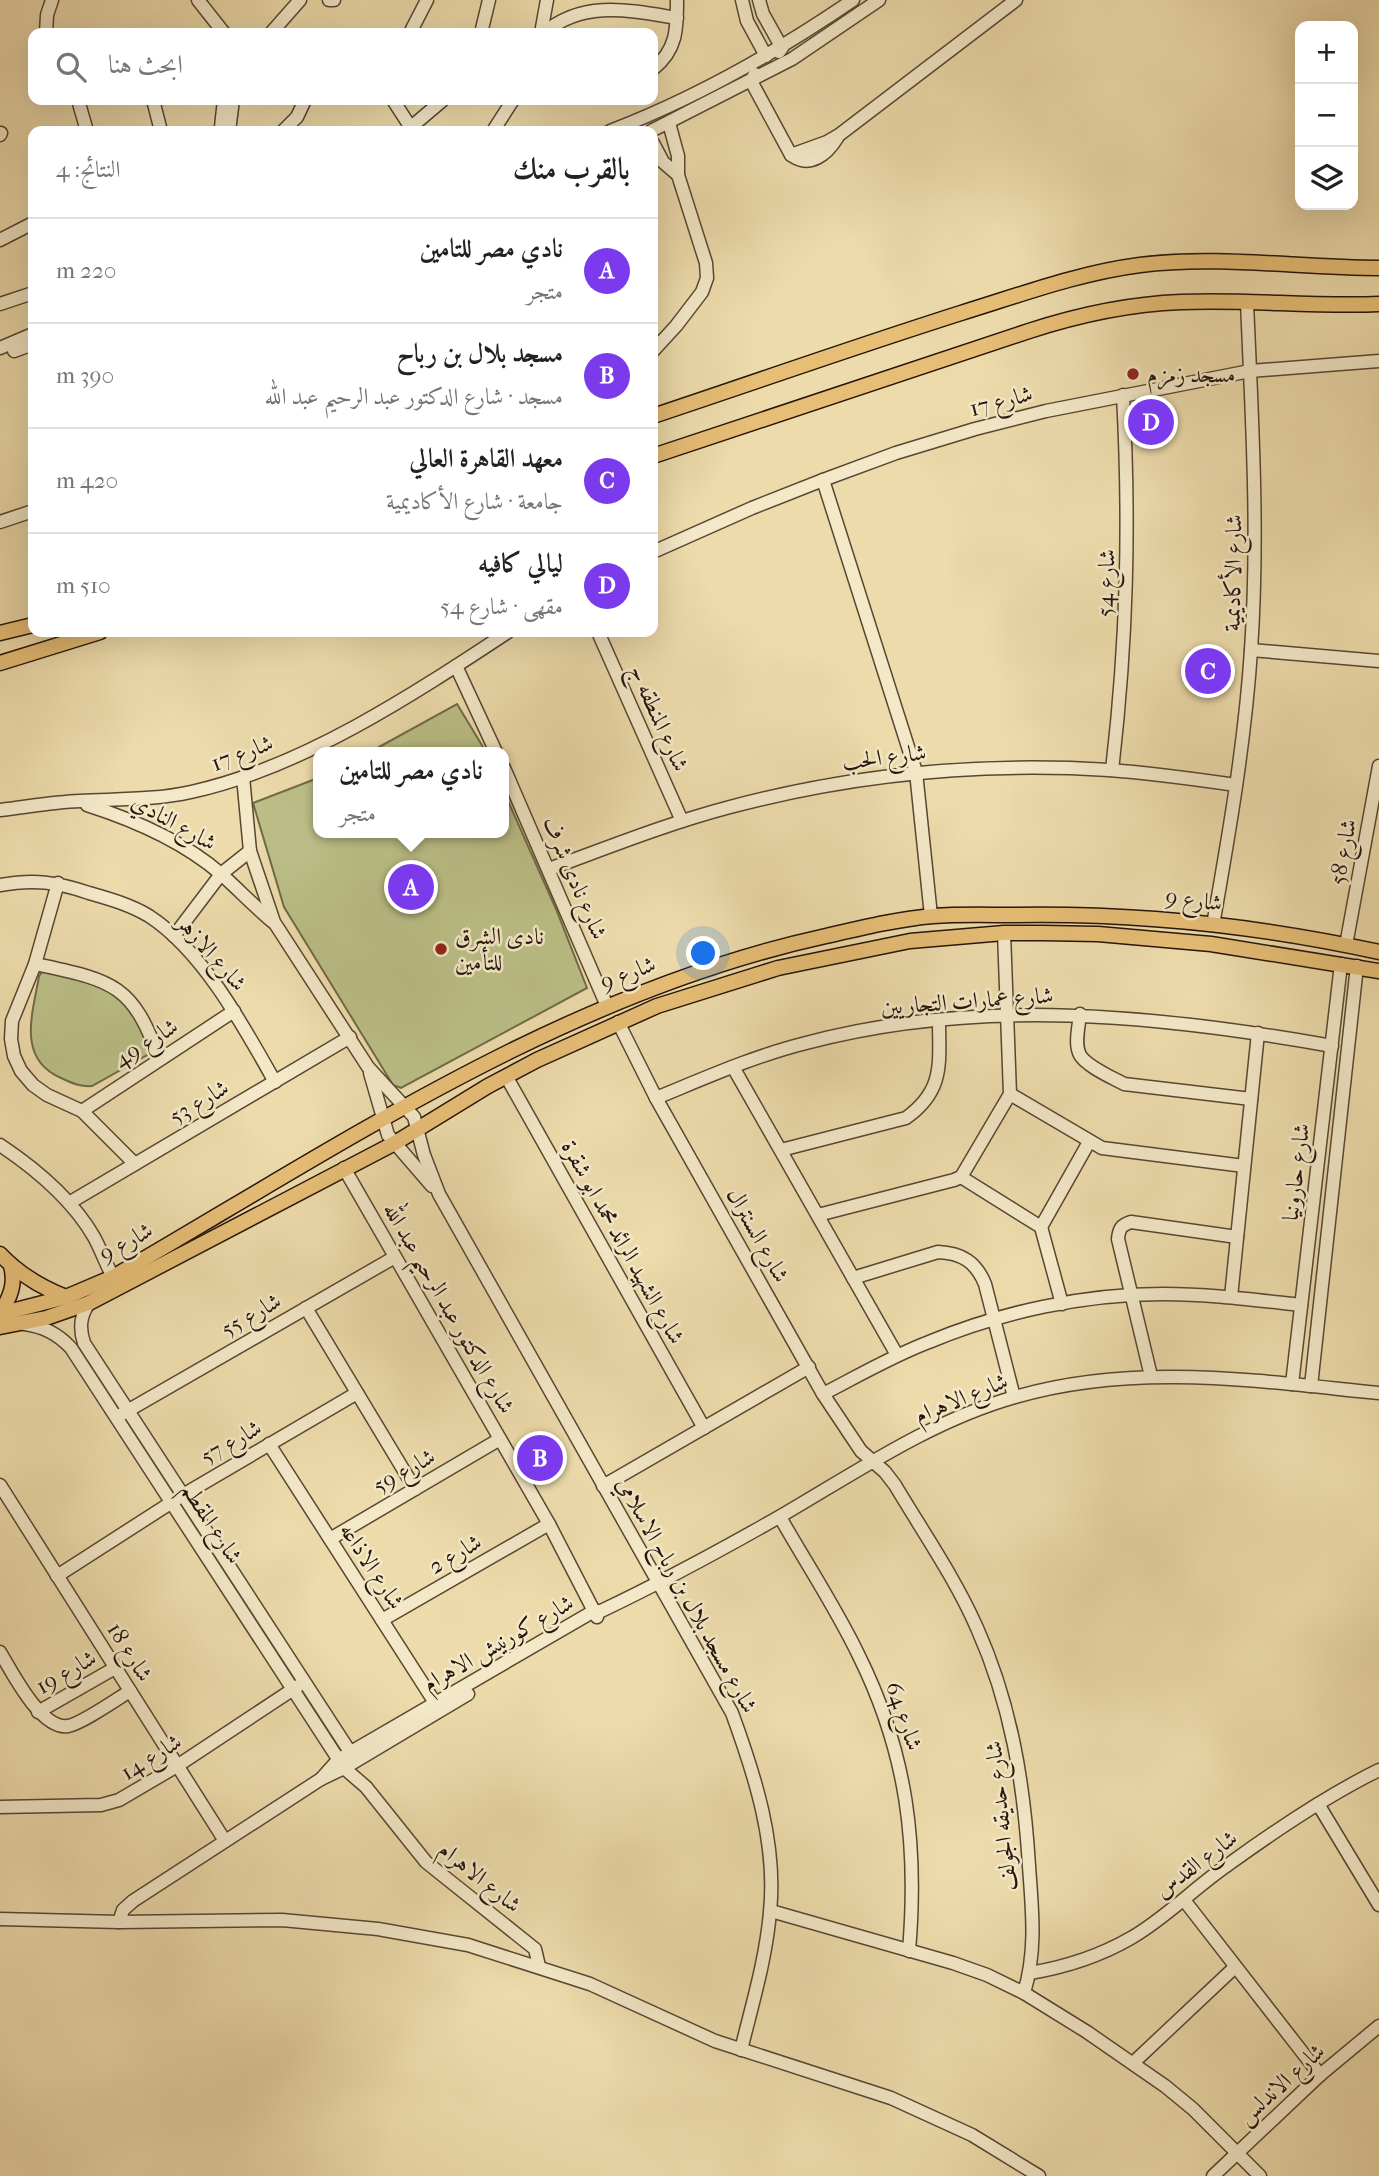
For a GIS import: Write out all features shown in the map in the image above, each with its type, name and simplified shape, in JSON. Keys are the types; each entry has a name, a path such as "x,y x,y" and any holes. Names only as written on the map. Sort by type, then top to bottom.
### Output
{"main road":[{"path":"658,414 1051,284 1096,273 1187,261 1379,268"},
{"path":"658,454 1071,318 1159,303 1204,301 1379,304"},
{"path":"0,632 28,626"},
{"path":"0,663 84,637"},
{"name":"شارع 9","path":"0,1314 66,1297 113,1277 486,1062 607,1006 679,978 790,944 930,916 1096,915 1213,925 1379,952"},
{"name":"شارع 9","path":"0,1328 24,1324 89,1303 395,1143 506,1076 618,1022 697,992 819,958 910,941 1004,933 1098,934 1211,944 1379,971"},
{"path":"486,1062 482,1076 488,1086"},
{"path":"0,1254 11,1266 37,1284 66,1297"},
{"path":"0,1314 13,1286 11,1266"}],"street":[{"path":"46,28 52,0"},
{"path":"198,0 219,28"},
{"path":"275,28 300,0"},
{"path":"413,28 427,0"},
{"path":"482,28 489,0"},
{"path":"544,28 547,0"},
{"path":"658,63 672,48 677,29 677,0"},
{"path":"742,0 747,21 766,56"},
{"path":"759,0 762,14 782,48"},
{"path":"622,126 663,109 782,48 853,0"},
{"path":"658,128 803,52 879,0"},
{"path":"751,81 791,155 795,159 812,160 822,156 839,135 1016,0"},
{"path":"548,28 577,8 610,2 625,3 653,14 677,18"},
{"path":"751,81 782,48"},
{"path":"79,105 86,126"},
{"path":"154,105 160,126"},
{"path":"221,126 223,105"},
{"path":"230,126 232,105"},
{"path":"288,126 297,117 303,105"},
{"path":"396,105 410,126"},
{"path":"415,126 438,105"},
{"path":"496,126 510,105"},
{"path":"658,345 696,300 707,278 706,262 678,175 677,150 669,123"},
{"path":"658,153 663,162 678,175"},
{"path":"0,240 28,226"},
{"path":"0,304 28,295"},
{"name":"شارع الأكاديمية","path":"1213,925 1246,717 1251,650 1256,516 1247,303"},
{"path":"0,339 28,329"},
{"path":"0,348 28,336"},
{"path":"0,355 28,346"},
{"name":"شارع 17","path":"658,550 823,480 896,453 975,429 1046,411 1250,371 1379,361"},
{"name":"شارع 54","path":"1112,770 1120,698 1127,576 1128,479 1123,396"},
{"path":"823,480 916,772 930,916"},
{"path":"0,522 28,513"},
{"name":"شارع 17","path":"0,810 76,801 165,797 243,778 352,727 501,637"},
{"name":"شارع المنطقه ج","path":"600,637 682,821"},
{"path":"1251,650 1379,661"},
{"path":"456,666 494,747"},
{"name":"شارع 58","path":"1346,945 1376,807 1379,766"},
{"name":"شارع الحب","path":"549,869 682,821 779,795 916,772 1037,767 1112,770 1236,785"},
{"name":"شارع النادي","path":"243,778 250,851 274,922"},
{"name":"شارع نادى شرف","path":"509,779 607,1006"},
{"name":"شارع النادي","path":"76,801 121,816 186,849 221,874 274,922 368,1067 407,1107 418,1129"},
{"path":"174,936 221,874 250,851"},
{"path":"58,883 35,964 12,1021 14,1056 21,1071 33,1085 47,1095 82,1111 135,1164"},
{"name":"شارع الازهر","path":"0,885 58,883 122,903 150,917 174,936 204,971 234,1011 275,1082"},
{"path":"818,1215 961,1177 1010,1094 1004,933"},
{"path":"35,964 98,979 123,995 142,1016 159,1059"},
{"name":"شارع حارونيا","path":"1292,1384 1342,964"},
{"name":"شارع حارونيا","path":"1311,1386 1357,966"},
{"name":"شارع 49","path":"82,1111 234,1011"},
{"name":"شارع عمارات التجاريين","path":"656,1098 769,1053 830,1037 939,1020 1008,1014 1080,1014 1258,1033 1332,1046"},
{"path":"1080,1014 1079,1054 1113,1078 1124,1083 1251,1099"},
{"path":"781,1150 906,1118 918,1109 928,1099 939,1073 939,1020"},
{"name":"شارع السنترال","path":"618,1022 656,1098 823,1394 852,1439 873,1461"},
{"path":"1231,1297 1258,1033"},
{"name":"شارع 53","path":"69,1203 350,1037"},
{"name":"شارع النادي","path":"368,1067 385,1131 395,1143"},
{"path":"733,1067 897,1355"},
{"name":"شارع الشهيد الرائد محمد ابو شقرة","path":"506,1076 704,1428"},
{"path":"1010,1094 1102,1148 1244,1166"},
{"name":"شارع مسجد بلال بن رباح الاسلامي","path":"418,1129 424,1156 439,1194 732,1713 752,1770 766,1833 771,1871 771,1911 765,1950 741,2050"},
{"path":"1041,1227 1089,1142"},
{"name":"شارع مسجد بلال بن رباح الاسلامي","path":"395,1143 439,1194"},
{"path":"0,1145 46,1179 69,1203 94,1237 113,1277"},
{"name":"شارع الدكتور عبد الرحيم عبد الله","path":"344,1168 598,1613"},
{"path":"961,1177 1041,1227 1062,1304"},
{"path":"1151,1376 1118,1231 1123,1224 1131,1222 1237,1237"},
{"path":"853,1278 938,1252 952,1252 967,1259 978,1269 985,1284 1014,1397"},
{"name":"شارع 55","path":"116,1417 395,1257"},
{"path":"823,1394 897,1355 930,1341 993,1320 1062,1304 1162,1294 1231,1297 1301,1305"},
{"name":"شارع المقطم","path":"89,1303 81,1318 81,1335 183,1495 298,1686 341,1764"},
{"path":"306,1308 415,1489"},
{"name":"شارع المقطم","path":"24,1324 45,1329 64,1340 171,1502 298,1686 353,1756"},
{"path":"603,1486 808,1367"},
{"name":"شارع الاهرام","path":"598,1613 658,1584 936,1428 1014,1397 1097,1381 1151,1376 1218,1377 1379,1392"},
{"name":"شارع 57","path":"57,1576 171,1502 357,1393"},
{"name":"شارع 59","path":"330,1539 500,1439"},
{"name":"شارع الاذاعه","path":"269,1444 438,1707"},
{"name":"شارع حديقه الجولف","path":"873,1461 895,1485 952,1579 977,1627 997,1677 1012,1728 1022,1781 1034,1938 1030,1973 1024,1993"},
{"name":"شارع 18","path":"0,1485 225,1841"},
{"name":"شارع 64","path":"780,1517 859,1654 895,1749 906,1799 912,1849 914,1900 909,1951"},
{"name":"شارع 2","path":"382,1620 549,1524"},
{"name":"شارع كورنيش الاهرام","path":"119,1922 127,1905 353,1756 598,1613"},
{"name":"شارع 19","path":"0,1652 38,1712 62,1726 70,1726 130,1691"},
{"name":"شارع 19","path":"38,1712 115,1668"},
{"name":"شارع 14","path":"0,1807 110,1803 177,1766 298,1686"},
{"name":"شارع الاهرام","path":"353,1756 366,1787"},
{"name":"شارع الاهرام","path":"341,1764 366,1787 426,1862 530,1944 538,1954 540,1966"},
{"name":"شارع القدس","path":"1030,1973 1064,1968 1133,1937 1226,1865 1318,1804 1379,1770"},
{"path":"1318,1804 1379,1905"},
{"path":"1184,1900 1320,2076"},
{"path":"771,1911 953,1963 987,1975 1024,1993 1133,2063 1193,2109 1260,2176"},
{"path":"0,1919 119,1922 250,1919 346,1925 468,1945 590,1984 688,2031 865,2088 917,2109 985,2142 1039,2176"},
{"path":"1133,2063 1234,1968"},
{"name":"شارع الاندلس","path":"1213,2176 1320,2076 1379,2026"}],"green space":[{"path":"457,704 483,747 379,747"},
{"name":"نادى الشرق للتأمين","path":"313,780 313,838 509,838 509,803 556,909 587,988 401,1088 393,1085 284,907 253,803"},
{"path":"44,969 75,969 131,1003 156,1050 92,1086 72,1083 47,1069 38,1059 31,1033 39,976"}],"place":[{"name":"مسجد زمزم","path":"1133,374"},
{"name":"ليالي كافيه","path":"1151,422"},
{"name":"معهد القاهرة العالي","path":"1208,671"},
{"name":"نادي مصر للتامين","path":"411,887"},
{"name":"نادى الشرق للتأمين","path":"441,949"},
{"name":"مسجد بلال بن رباح","path":"540,1458"}]}
